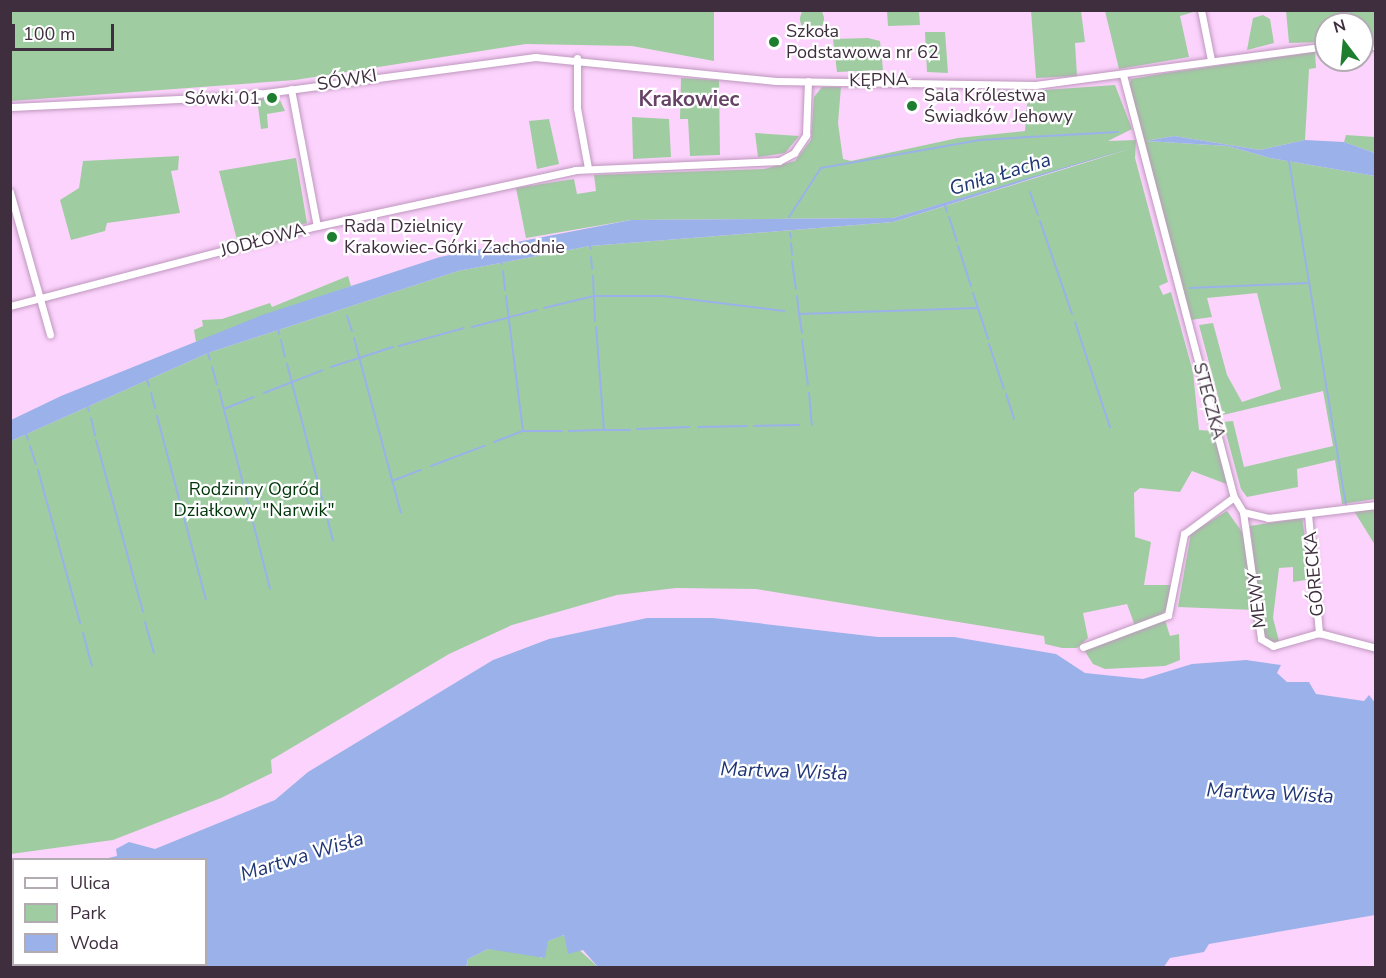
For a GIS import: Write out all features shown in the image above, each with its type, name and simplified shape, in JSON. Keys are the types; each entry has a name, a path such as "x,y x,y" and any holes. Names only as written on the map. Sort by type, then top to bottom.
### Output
{"street":[{"path":"1201,10 1211,60"},
{"name":"KĘPNA","path":"682,71 808,81 1035,85 1123,75 1211,60 1314,47"},
{"path":"577,58 577,108 588,168"},
{"name":"SÓWKI","path":"10,107 291,89 477,61 577,58 682,71"},
{"name":"STECZKA","path":"1123,75 1234,497"},
{"name":"JODŁOWA","path":"10,306 317,226 588,168 787,158 806,135 808,81"},
{"path":"291,89 317,226"},
{"path":"10,192 50,334"},
{"path":"1083,647 1168,615 1184,534 1234,497 1243,512"},
{"name":"GÓRECKA","path":"1243,512 1268,518 1376,505"},
{"name":"MEWY","path":"1243,512 1263,642 1277,645 1319,633"},
{"name":"GÓRECKA","path":"1308,514 1319,633"},
{"path":"1319,633 1376,648"}],"green space":[{"path":"812,7 820,11 824,19 820,27 812,31 804,27 800,19 804,11"},
{"path":"10,11 714,11 714,61 632,46 526,44 295,80 11,101"},
{"path":"887,11 919,11 920,25 888,26"},
{"path":"1031,11 1081,11 1085,42 1075,43 1077,76 1036,78"},
{"path":"1105,11 1197,11 1180,16 1189,57 1119,69"},
{"path":"1286,11 1375,11 1375,41 1374,12 1314,12 1314,42 1289,43"},
{"path":"1263,15 1270,19 1274,43 1247,50 1253,18"},
{"path":"925,32 945,32 948,73 927,72"},
{"path":"868,38 880,41 883,70 837,72 833,39"},
{"path":"1314,52 1314,68 1309,69 1305,140 1260,150 1174,136 1146,141 1228,146 1270,158 1375,176 1375,499 1342,504 1335,460 1297,469 1298,487 1247,497 1241,489 1223,422 1233,421 1244,467 1333,446 1323,391 1223,415 1199,325 1213,323 1227,375 1242,402 1281,389 1257,293 1207,298 1212,317 1190,320 1129,86 1131,79"},
{"path":"681,78 719,80 720,155 690,156 688,119 680,119"},
{"name":"Rodzinny Ogród Działkowy \"Narwik\"","path":"1115,85 1132,129 1108,141 1136,140 1135,158 1168,282 1159,286 1163,295 1171,292 1193,372 1199,430 1214,431 1229,485 1192,471 1180,492 1140,488 1134,493 1135,537 1151,542 1144,585 1172,585 1166,610 1156,619 1135,626 1127,604 1083,613 1088,638 1077,648 1062,648 1045,644 1044,636 756,589 676,588 617,595 512,625 449,654 271,760 272,773 221,798 113,840 11,854 11,441 208,353 458,271 590,246 893,222 1133,148 893,218 631,220 526,238 516,188 574,179 577,194 596,191 594,175 764,169 795,161 811,140 814,97 822,87 841,87 838,123 843,159 851,161 958,138 1025,131 1028,91 1040,95 1044,90"},
{"path":"279,98 285,111 267,114 268,128 261,129 257,99"},
{"path":"632,117 669,119 671,157 633,159"},
{"path":"549,119 559,164 537,169 529,121"},
{"path":"755,133 799,136 785,153 758,157"},
{"path":"1346,135 1375,137 1375,153 1344,142"},
{"path":"179,156 178,170 171,171 180,213 107,223 105,231 71,240 60,200 79,188 83,161"},
{"path":"296,158 307,223 237,240 219,171"},
{"path":"348,276 351,286 196,342 194,330 203,326 202,320 222,319 270,303 272,307"},
{"path":"1375,507 1375,545 1354,511"},
{"path":"1227,511 1245,536 1254,610 1178,607 1191,533"},
{"path":"1302,518 1311,579 1293,582 1293,567 1279,568 1273,618 1279,641 1269,643 1262,629 1250,526"},
{"path":"1165,620 1170,636 1179,634 1180,660 1165,666 1105,669 1093,664 1084,650 1090,643"},
{"path":"563,935 598,967 466,968 468,959 488,949 527,951 542,958 548,941"}],"water":[{"path":"1174,136 1260,150 1305,140 1344,142 1375,153 1375,176 1270,158 1228,146 1146,141"},
{"name":"Gniła Łacha","path":"1133,147 893,222 590,246 458,271 208,353 11,441 11,420 61,396 262,315 440,257 631,220 893,218"},
{"name":"Martwa Wisła","path":"647,618 713,618 878,637 954,637 1056,654 1085,673 1143,679 1192,664 1246,660 1281,665 1277,673 1287,682 1309,682 1316,694 1364,701 1369,695 1376,704 1375,915 1209,944 1204,952 1170,958 1163,968 598,967 583,950 568,954 564,935 548,941 545,958 488,949 468,959 466,967 11,967 12,916 12,966 207,966 207,858 108,858 117,856 116,849 129,842 155,849 275,800 308,772 493,660 549,639"}],"waterway":[{"path":"789,217 821,168 979,140 1118,132"},
{"path":"1289,161 1346,504"},
{"path":"1030,192 1038,215"},
{"name":"Gniła Łacha","path":"945,205 947,212"},
{"path":"949,217 957,241"},
{"path":"1040,221 1072,314"},
{"path":"790,233 791,238"},
{"path":"791,243 792,255"},
{"path":"958,246 971,286"},
{"path":"591,257 592,269"},
{"path":"792,261 796,289"},
{"path":"503,271 505,290"},
{"path":"593,276 595,321"},
{"path":"1190,288 1307,283"},
{"path":"973,293 988,339"},
{"path":"494,442 523,431 506,296"},
{"path":"544,308 594,296 663,296 784,311"},
{"path":"797,296 799,314 977,308"},
{"path":"472,327 537,310"},
{"path":"799,314 802,333"},
{"path":"347,316 352,331"},
{"path":"1075,322 1110,427"},
{"path":"569,431 604,430 596,327"},
{"path":"278,328 279,334"},
{"path":"399,346 464,328"},
{"path":"354,338 401,513"},
{"path":"281,340 285,357"},
{"path":"802,340 808,385"},
{"path":"989,344 1004,389"},
{"path":"331,367 393,347"},
{"path":"208,353 210,360"},
{"path":"287,364 333,540"},
{"path":"212,367 217,384"},
{"path":"264,393 323,370"},
{"path":"147,380 149,386"},
{"path":"219,390 270,589"},
{"path":"151,393 155,408"},
{"path":"809,393 812,425"},
{"path":"1006,394 1014,419"},
{"path":"224,409 254,397"},
{"path":"87,406 89,411"},
{"path":"157,416 206,600"},
{"path":"91,418 95,436"},
{"path":"754,426 799,425"},
{"path":"698,427 747,426"},
{"path":"637,429 689,427"},
{"path":"604,430 630,430"},
{"path":"523,431 562,431"},
{"path":"26,433 28,440"},
{"path":"96,440 143,612"},
{"path":"30,446 36,464"},
{"path":"431,466 484,446"},
{"path":"38,470 80,623"},
{"path":"392,481 421,470"},
{"path":"145,622 154,653"},
{"path":"83,633 92,666"}],"place":[{"name":"Szkoła Podstawowa nr 62","path":"774,42"},
{"name":"Sówki 01","path":"272,98"},
{"name":"Sala Królestwa Świadków Jehowy","path":"912,106"},
{"name":"Rada Dzielnicy Krakowiec-Górki Zachodnie","path":"332,237"}],"district":[{"name":"Krakowiec","path":"689,99"}]}
